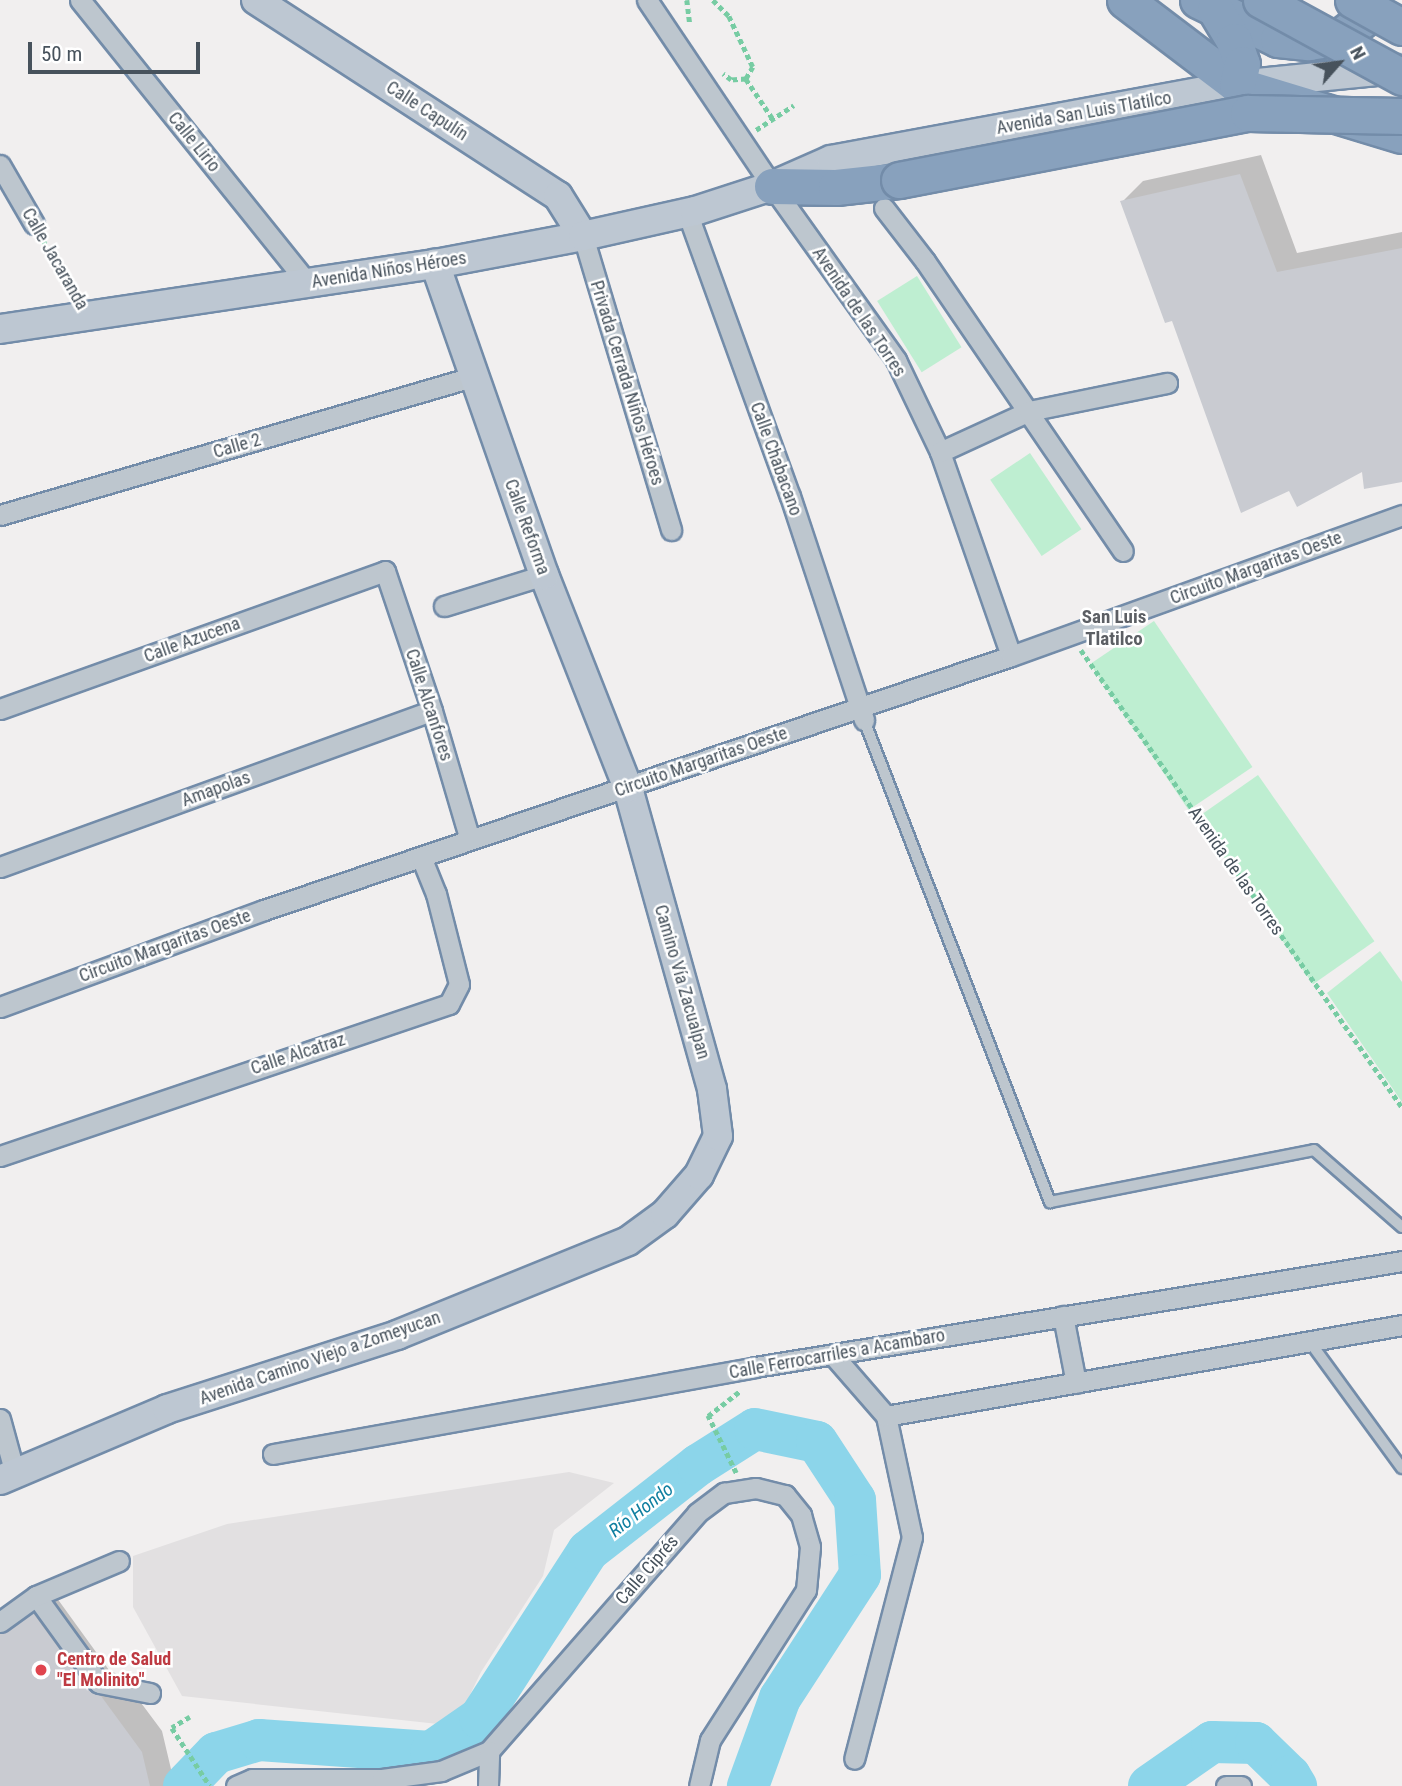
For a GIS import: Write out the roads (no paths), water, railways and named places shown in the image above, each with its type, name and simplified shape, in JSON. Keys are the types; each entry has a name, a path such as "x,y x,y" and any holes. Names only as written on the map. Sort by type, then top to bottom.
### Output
{"highway":[{"path":"1125,0 1237,85 1402,135"},
{"path":"1261,0 1402,77"},
{"path":"1353,0 1402,27"},
{"path":"1207,5 1278,39 1309,42 1340,37 1364,18 1372,0"},
{"path":"1207,5 1234,41 1241,64 1237,85"},
{"path":"772,186 836,187 891,194 1248,113 1402,116"}],"street":[{"name":"Calle Lirio","path":"80,0 308,284"},
{"name":"Calle Capulín","path":"256,0 558,196 583,236"},
{"name":"Avenida de las Torres","path":"646,0 772,186 896,360 940,452 1012,656"},
{"name":"Avenida San Luis Tlatilco","path":"772,186 831,160 1237,85 1402,69"},
{"name":"Calle Jacaranda","path":"0,165 34,224"},
{"name":"Avenida Niños Héroes","path":"0,330 435,264 583,236 687,212 772,186"},
{"path":"891,194 925,261 1123,551"},
{"name":"Calle Chabacano","path":"687,212 790,496 862,713"},
{"name":"Privada Cerrada Niños Héroes","path":"583,236 671,530"},
{"name":"Calle Reforma","path":"435,264 544,575 628,788"},
{"name":"Calle 2","path":"0,515 474,376"},
{"path":"940,452 1029,411 1167,383"},
{"name":"Circuito Margaritas Oeste","path":"0,1007 470,840 862,713 1402,515"},
{"name":"Calle Azucena","path":"0,709 385,571"},
{"name":"Calle Alcanfores","path":"385,571 432,711 470,840"},
{"path":"444,606 544,575"},
{"name":"Amapolas","path":"0,867 432,711"},
{"name":"Camino Vía Zacualpan","path":"628,788 712,1089 718,1136 699,1175"},
{"name":"Calle Alcatraz","path":"0,1156 449,1004 459,984 436,894 421,857"},
{"name":"Avenida Camino Viejo a Zomeyucan","path":"7,1477 167,1409 397,1335 628,1241 665,1214 699,1175"},
{"name":"Calle Ferrocarriles a Acambaro","path":"272,1454 833,1355 1402,1261"},
{"path":"1063,1316 1076,1382"},
{"path":"886,1416 1402,1325"},
{"path":"833,1355 886,1416 912,1537 854,1759"},
{"path":"0,1419 7,1477"},
{"name":"Calle Ciprés","path":"236,1786 251,1779 382,1779 441,1771 489,1751 697,1513 724,1493 756,1488 785,1494 801,1515 810,1547 806,1590 710,1740 699,1786"},
{"path":"0,1622 36,1596 119,1561"},
{"path":"36,1596 99,1683 150,1693"},
{"path":"488,1786 489,1751"},
{"path":"1226,1786 1241,1786"}],"lane":[{"path":"862,713 1050,1202 1314,1150 1402,1227"},
{"path":"1310,1342 1402,1468"}],"waterway":[{"name":"Río Hondo","path":"184,1786 216,1753 259,1740 431,1752 480,1718 588,1551 698,1465 755,1429 817,1442 855,1500 860,1575 780,1698 748,1786"},
{"name":"Río Hondo","path":"1149,1786 1212,1742 1256,1743 1290,1776 1296,1786"}],"place":[{"name":"Centro de Salud \"El Molinito\"","path":"41,1670"}],"district":[{"name":"San Luis Tlatilco","path":"1114,628"}]}
